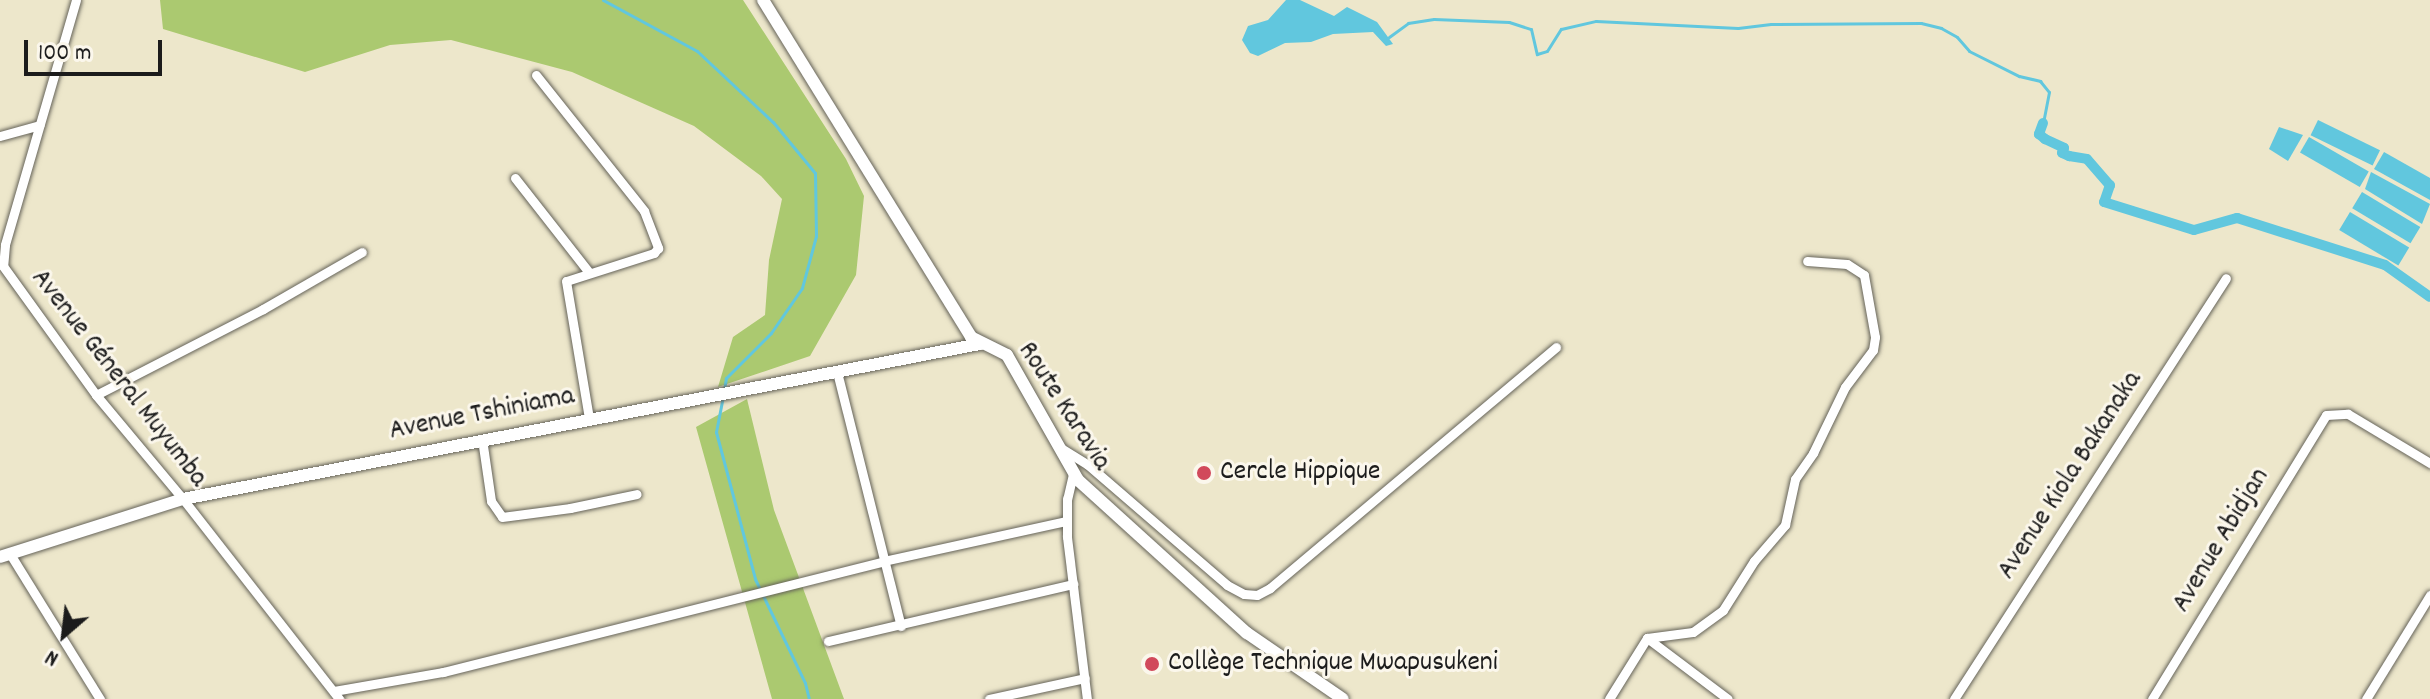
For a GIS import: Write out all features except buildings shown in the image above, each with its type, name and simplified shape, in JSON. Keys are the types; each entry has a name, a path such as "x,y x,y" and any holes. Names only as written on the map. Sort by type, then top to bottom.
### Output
{"street":[{"name":"Avenue Géneral Muyumba","path":"76,0 2,262 96,395 183,499 336,695"},
{"name":"Route Karavia","path":"764,1 964,327 980,344 1007,355 1073,474 1247,633 1343,699"},
{"path":"536,75 644,211 657,245 654,253 588,271 566,283 589,419"},
{"path":"0,136 40,125"},
{"path":"515,178 588,271"},
{"path":"96,395 263,309 362,252"},
{"path":"1647,638 1693,632 1723,610 1754,561 1785,525 1795,479 1813,453 1845,387 1873,350 1875,337 1866,277 1847,264 1807,261"},
{"name":"Avenue Kiola Bakanaka","path":"1954,699 2226,278"},
{"path":"958,348 964,327"},
{"name":"Avenue Tshiniama","path":"5,556 183,499 980,344"},
{"path":"1058,446 1087,464 1227,585 1244,594 1257,595 1270,588 1556,347"},
{"path":"837,372 901,626"},
{"name":"Avenue Abidjan","path":"2152,699 2323,418 2336,412 2358,419 2430,463"},
{"path":"482,439 491,501 502,517 570,508 637,494"},
{"path":"1073,474 1066,521 1087,699"},
{"path":"336,695 443,672 884,561 1066,521"},
{"path":"5,556 100,699"},
{"path":"828,641 1073,584"},
{"path":"2368,698 2430,595"},
{"path":"1609,699 1647,638"},
{"path":"1647,638 1728,699"},
{"path":"989,699 1085,678"}],"green space":[{"path":"160,0 743,0 846,159 864,196 856,275 810,356 718,387 733,337 765,315 769,260 782,199 761,176 694,126 572,72 451,40 390,45 305,72 163,29"},
{"path":"747,399 774,510 844,699 772,699 696,427"}],"water":[{"path":"1286,0 1300,0 1334,16 1347,7 1377,22 1393,44 1386,46 1373,32 1333,34 1311,42 1285,43 1258,56 1250,53 1242,40 1248,26 1268,20"},
{"path":"2318,120 2380,150 2373,166 2311,135"},
{"path":"2279,127 2303,135 2288,161 2269,149"},
{"path":"2309,137 2369,172 2360,187 2300,153"},
{"path":"2384,152 2430,178 2430,200 2374,169"},
{"path":"2371,172 2430,204 2422,224 2365,189"},
{"path":"2362,192 2420,227 2411,243 2352,208"},
{"path":"2350,212 2409,248 2398,266 2339,230"}],"waterway":[{"path":"603,0 697,51 773,122 815,173 816,236 802,288 771,333 726,378 724,389"},
{"path":"1389,37 1408,23 1434,19 1509,22 1531,29 1537,54 1547,51 1561,29 1596,21 1738,28 1771,24 1921,23 1941,28 1957,37 1969,51 2019,76 2040,81 2049,92 2043,123"},
{"path":"2043,123 2039,134 2064,148 2062,153 2087,159 2110,185 2104,202 2194,230 2237,218 2385,265 2430,297"},
{"path":"723,396 716,432 755,579 805,683 809,699"}],"place":[{"name":"Cercle Hippique","path":"1204,473"},
{"name":"Collège Technique Mwapusukeni","path":"1152,664"}]}
